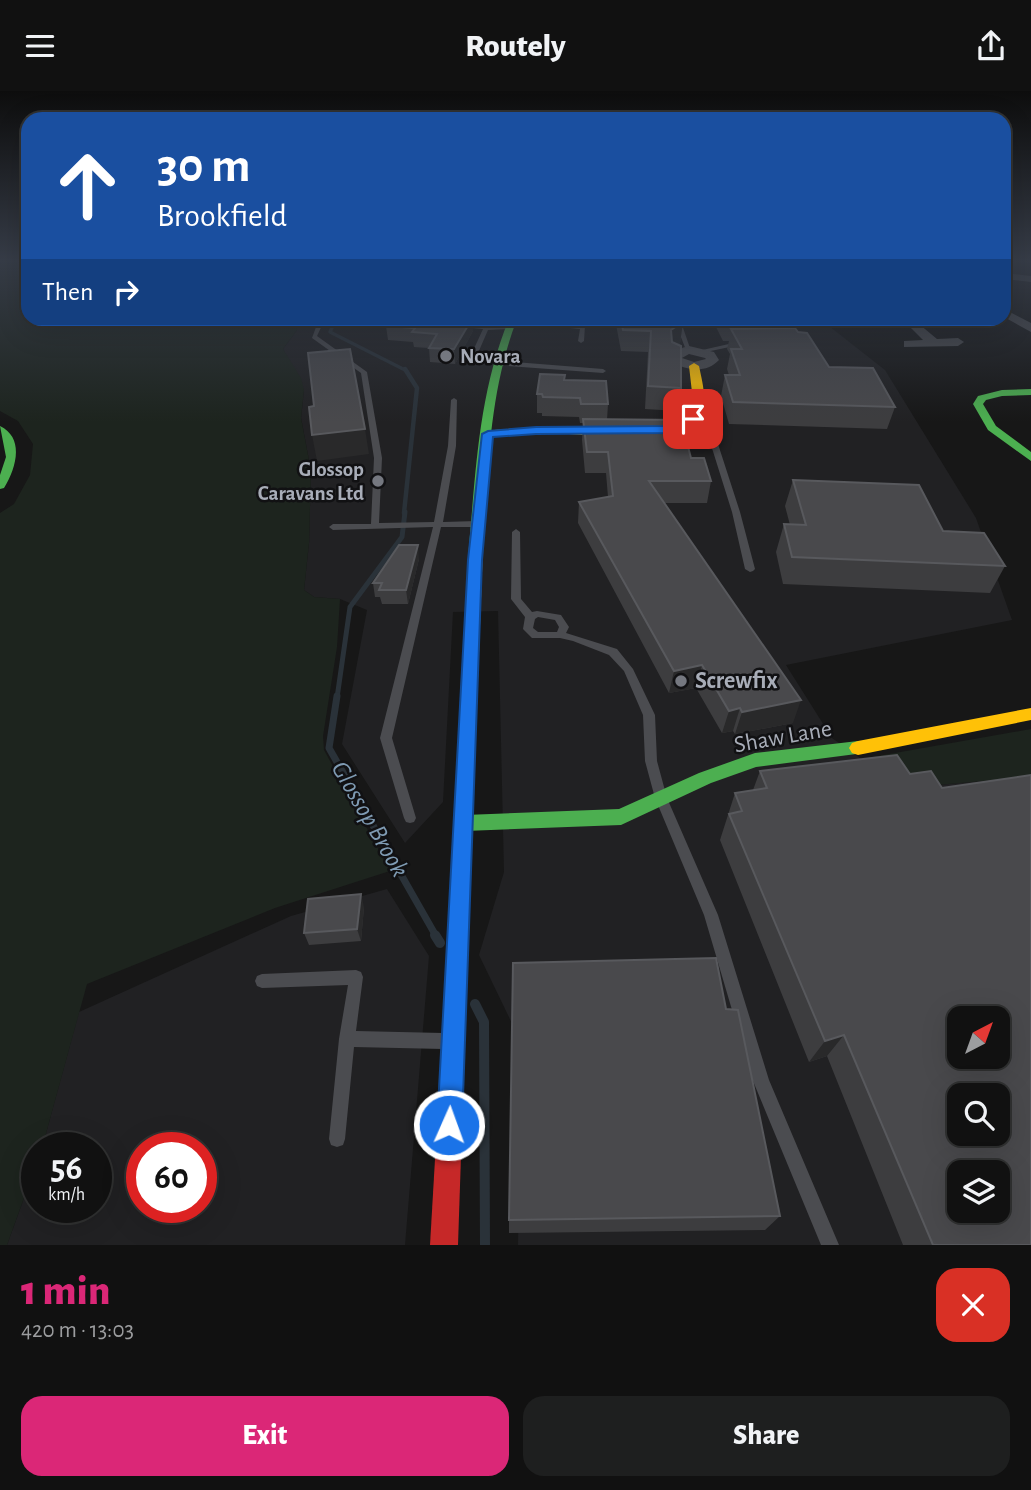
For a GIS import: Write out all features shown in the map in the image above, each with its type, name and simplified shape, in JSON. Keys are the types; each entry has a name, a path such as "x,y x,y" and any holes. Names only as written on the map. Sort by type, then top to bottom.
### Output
{"street":[{"path":"1011,316 1031,328"},
{"path":"444,1245 479,524 496,362 510,326"},
{"path":"915,326 934,343"},
{"path":"908,344 958,342"},
{"path":"488,434 536,430 668,429 688,423 697,412 694,356"},
{"path":"1031,393 991,395 982,398 978,404 987,423 1031,458"},
{"path":"0,429 13,451 13,467 0,485"},
{"name":"Shaw Lane","path":"465,823 621,817 705,778 755,760 872,746 1031,714"}],"lane":[{"path":"319,326 314,337 364,372 378,458 375,526"},
{"path":"470,326 493,326"},
{"path":"581,341 583,326"},
{"path":"680,326 694,356 731,343 751,343"},
{"path":"488,327 475,353 483,360 603,371"},
{"path":"410,818 386,738 438,524 452,446 454,400"},
{"path":"688,423 714,444 736,512 750,569"},
{"path":"332,527 479,524"},
{"path":"516,532 516,599 530,617 528,629 536,636 560,635 613,652 623,660 649,715 651,761 661,798 711,915 761,1081 830,1245"},
{"path":"530,617 537,614 558,617 564,627 560,635"},
{"path":"261,981 356,977 337,1139"},
{"path":"347,1039 453,1042"}],"shaded area":[{"path":"0,315 21,315 21,326 297,326 283,349 301,378 304,390 301,418 311,471 309,543 304,590 314,597 340,599 337,647 323,736 324,750 381,854 393,870 275,908 87,984 46,1132 21,1132 21,1206 7,1245 0,1245 0,513 14,504 30,475 33,444 18,421 0,411"},
{"path":"297,326 829,326 885,370 976,518 1012,620 786,665 832,738 902,788 1031,777 1031,1245 518,1245 521,1042 479,955 504,872 498,611 453,612 443,802 405,843 342,744 367,610 340,599 314,597 304,590 309,543 311,471 301,418 304,390 283,349"},
{"path":"1031,729 1031,777 902,788 861,759"},
{"path":"387,889 429,956 405,1245 7,1245 21,1206 21,1223 112,1223 112,1132 46,1132 79,1012 291,916"}],"building":[{"path":"386,326 468,326 454,349 429,348 437,334 412,332 415,328"},
{"path":"622,326 677,326 671,330 672,342 681,346 681,388 648,386 651,331 623,330"},
{"path":"795,328 798,332 807,333 829,367 873,368 895,407 733,402 725,375 740,375 731,349 742,349 731,329"},
{"path":"350,349 365,429 312,435 309,407 314,406 308,353"},
{"path":"540,374 565,375 564,380 606,381 608,404 581,404 580,398 543,397 542,394 537,394"},
{"path":"583,419 681,420 691,458 704,458 711,481 649,481 801,700 742,712 740,708 729,711 702,665 674,671 579,502 613,496 608,452 587,452"},
{"path":"793,480 919,485 943,531 984,533 1005,566 792,557 784,524 806,525"},
{"path":"399,545 418,545 406,590 379,590 382,583 373,583"},
{"path":"897,755 910,774 931,771 942,788 1031,775 1031,1245 933,1245 844,1035 825,1041 729,814 742,811 735,793 767,788 760,771"},
{"path":"361,894 357,929 304,933 308,899"},
{"path":"716,958 726,1009 738,1010 780,1216 509,1220 513,963"}],"waterway":[{"name":"Glossop Brook","path":"333,326 330,332 406,370"},
{"name":"Glossop Brook","path":"404,513 417,388 406,370"},
{"name":"Glossop Brook","path":"337,698 350,607 402,537 405,512"},
{"name":"Glossop Brook","path":"337,696 329,748 436,936"},
{"name":"Glossop Brook","path":"435,935 440,943"},
{"name":"Glossop Brook","path":"475,1004 484,1022 485,1245"}],"traffic: fast":[{"path":"476,546 489,401 510,326"},
{"path":"1031,392 1002,393 982,398 978,404 992,428 1031,458"},
{"path":"0,429 11,450 10,464 0,485"},
{"path":"465,823 621,817 705,778 755,760 858,748"}],"traffic: slow":[{"path":"488,434 537,430 643,431 682,425 693,419 698,408 694,366"},
{"path":"459,919 476,546"},
{"path":"858,748 1031,714"}],"traffic: jam":[{"path":"444,1245 459,919"}],"place":[{"name":"Novara","path":"446,356"},
{"name":"Glossop Caravans Ltd","path":"378,481"},
{"name":"Screwfix","path":"681,681"}],"route":[{"path":"449,1125 465,823 475,560 488,434 536,430 645,431 679,427 693,419"}]}
